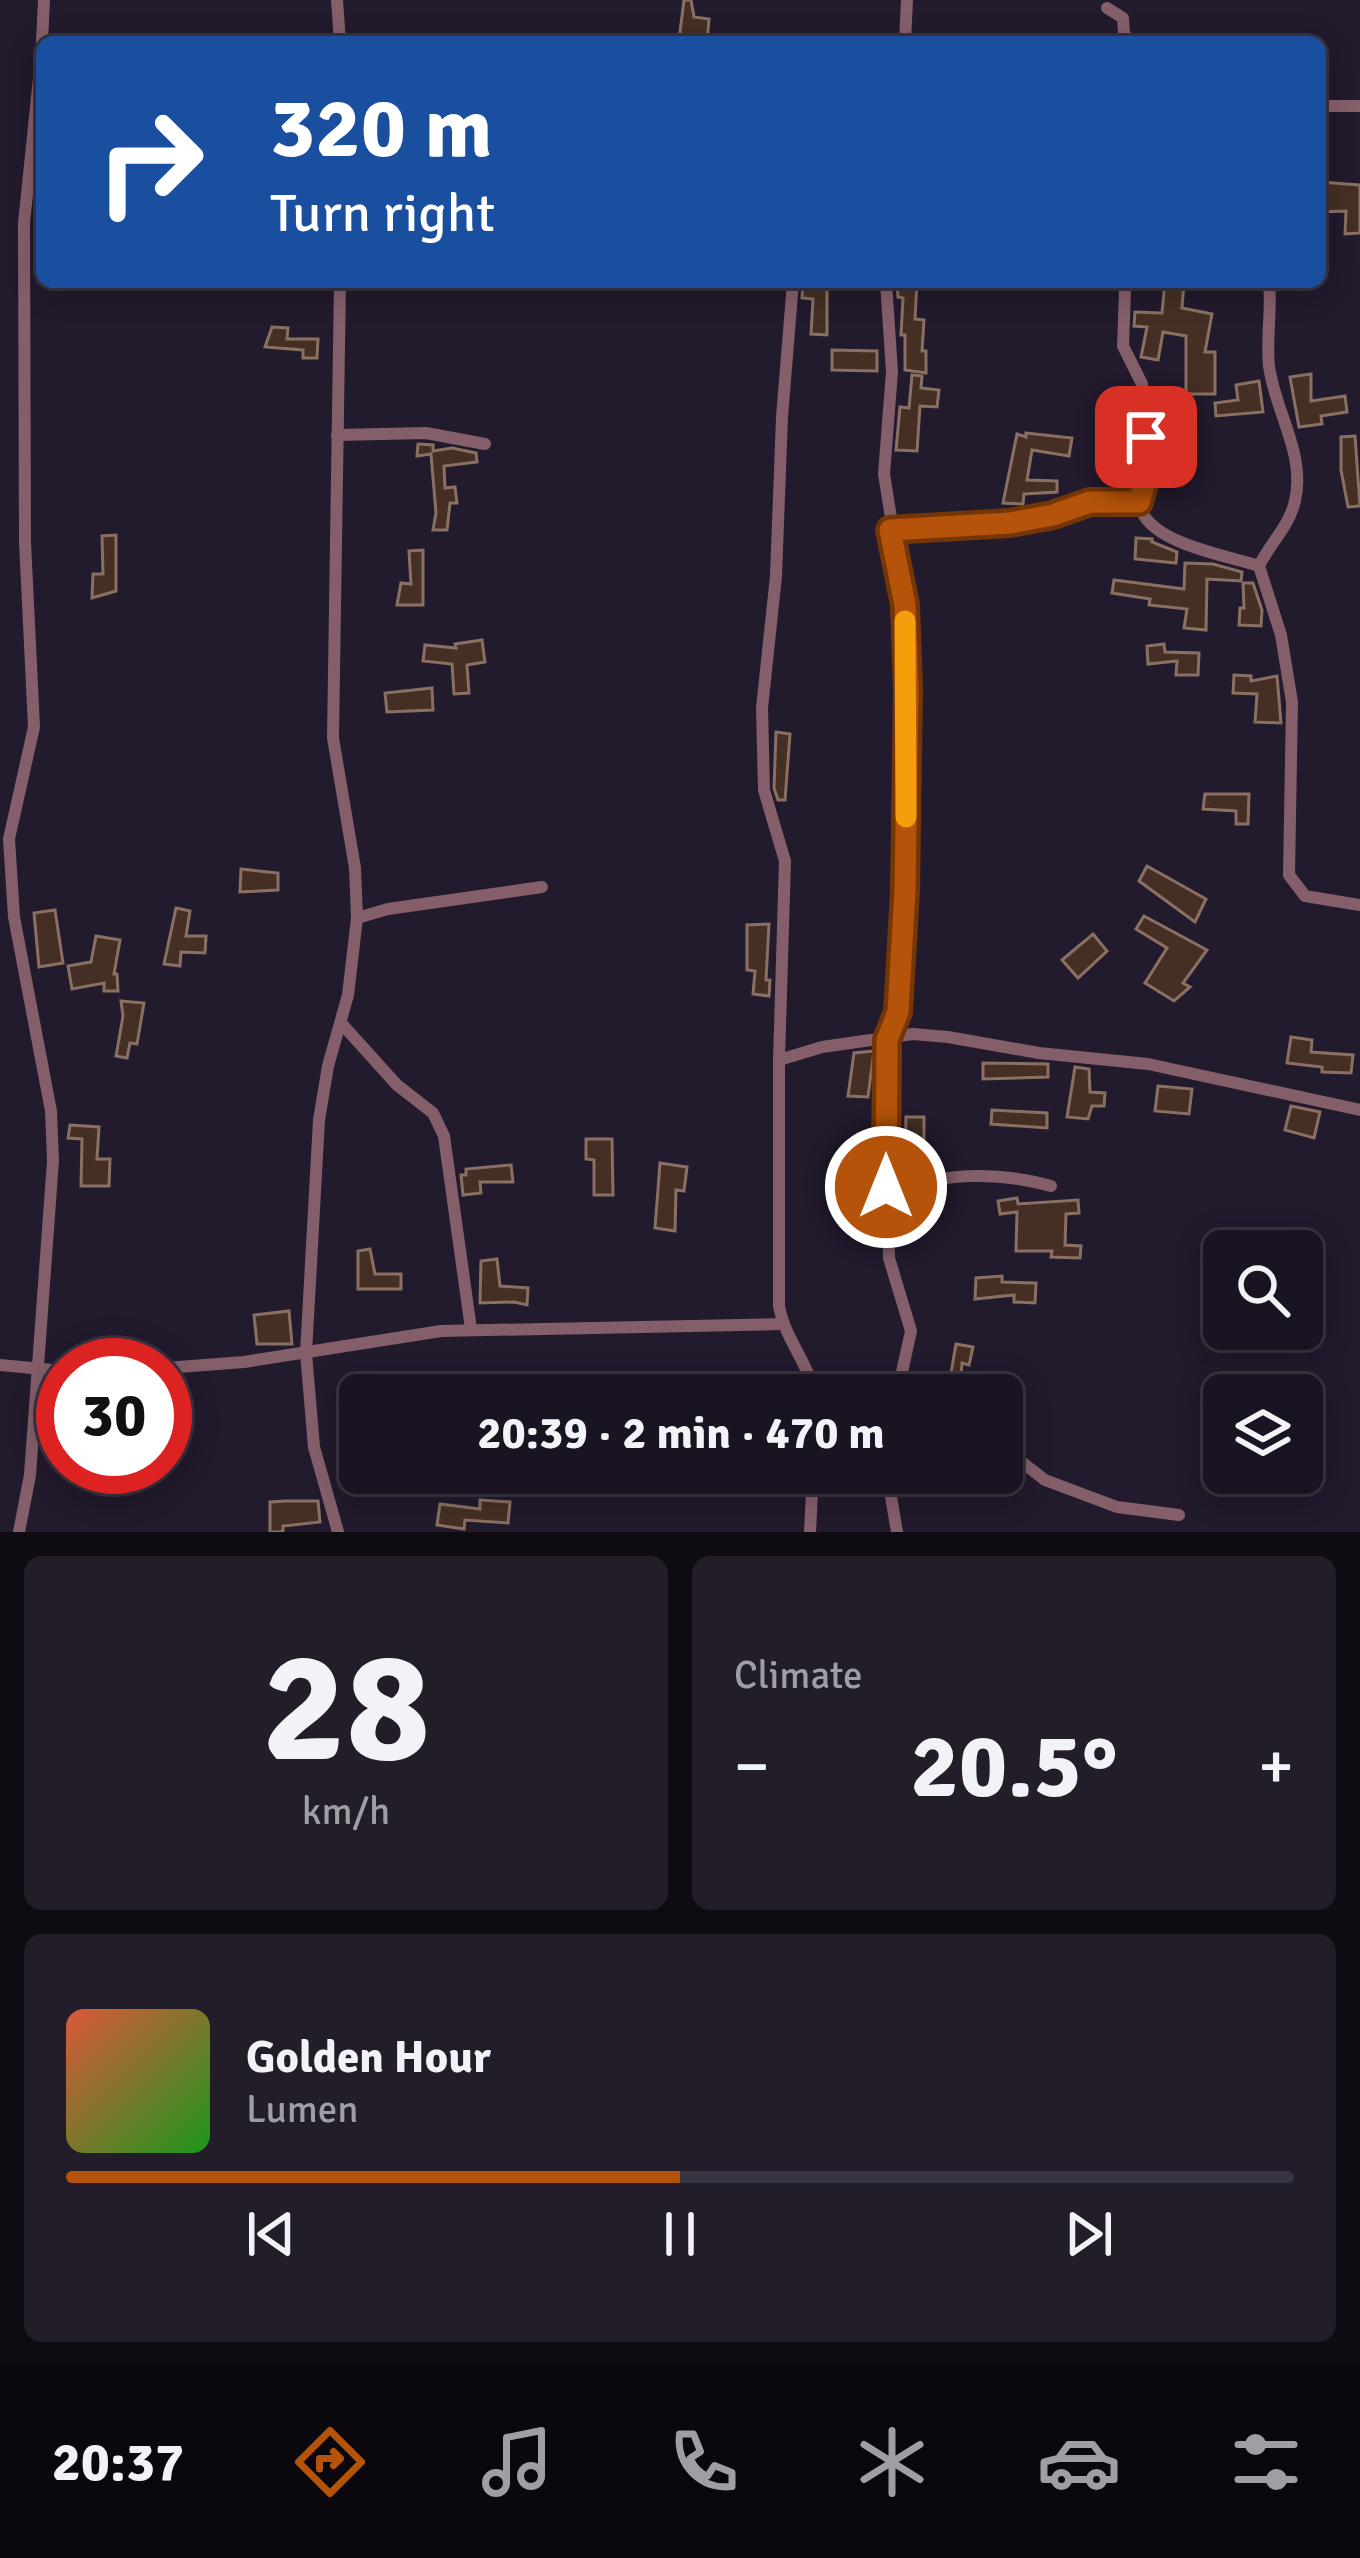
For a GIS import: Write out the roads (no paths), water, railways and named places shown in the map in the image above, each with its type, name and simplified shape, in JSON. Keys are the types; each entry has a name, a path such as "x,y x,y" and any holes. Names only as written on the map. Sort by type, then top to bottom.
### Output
{"street":[{"path":"42,36 44,0"},
{"path":"338,0 340,36"},
{"path":"905,36 907,0"},
{"path":"1107,8 1123,18 1126,36"},
{"path":"36,104 24,223 25,542 34,727 9,839 6,904 53,1140 40,1338"},
{"path":"1326,106 1360,106"},
{"path":"338,1532 314,1448 306,1353 319,1120 353,970 357,918 355,868 333,738 340,288"},
{"path":"793,288 776,576 762,708 764,790 784,861 779,1306 783,1324 809,1374"},
{"path":"886,288 892,372 884,474 905,605 908,689 903,947 898,1012 887,1040 889,1258 910,1331 901,1374"},
{"path":"1259,566 1285,528 1299,479 1272,385 1267,348 1269,288"},
{"path":"1124,291 1123,346 1142,384 1148,459 1140,511 1155,529 1259,566"},
{"path":"337,435 426,433 485,444"},
{"path":"890,530 1010,523 1090,502 1139,502"},
{"path":"1259,566 1280,635 1292,702 1289,875 1305,896 1360,905"},
{"path":"357,918 388,909 542,887"},
{"path":"341,1023 398,1085 434,1113 444,1136 471,1329"},
{"path":"779,1060 822,1047 913,1034 948,1036 1022,1050 1148,1064 1360,1110"},
{"path":"886,1187 956,1174 1022,1178 1051,1186"},
{"path":"192,1365 471,1329 783,1324"},
{"path":"0,1365 36,1371"},
{"path":"19,1532 28,1489 36,1395"},
{"path":"1023,1463 1045,1480 1117,1507 1179,1515"},
{"path":"810,1532 812,1494"},
{"path":"891,1494 897,1532"}]}
